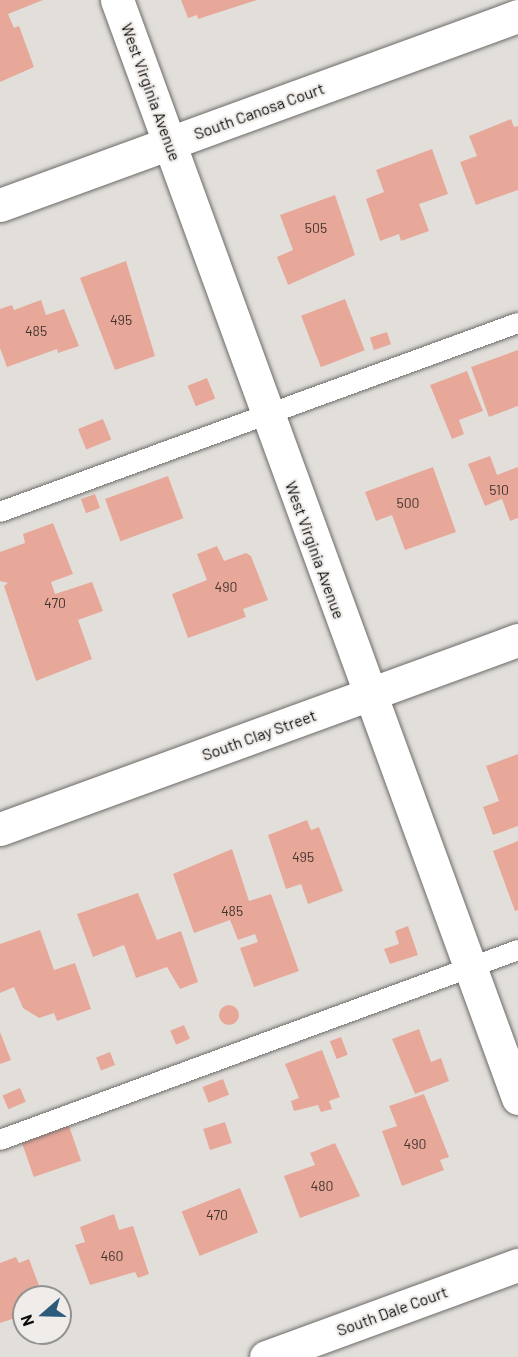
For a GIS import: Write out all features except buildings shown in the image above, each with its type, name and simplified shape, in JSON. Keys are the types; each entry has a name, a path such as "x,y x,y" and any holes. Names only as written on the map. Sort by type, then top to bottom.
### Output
{"street":[{"name":"West Virginia Avenue","path":"117,0 367,695 518,1098"},
{"name":"South Canosa Court","path":"0,205 518,16"},
{"name":"South Clay Street","path":"0,829 518,640"},
{"name":"South Dale Court","path":"266,1357 518,1265"}],"lane":[{"path":"0,512 518,323"},
{"path":"0,1140 518,951"}]}
